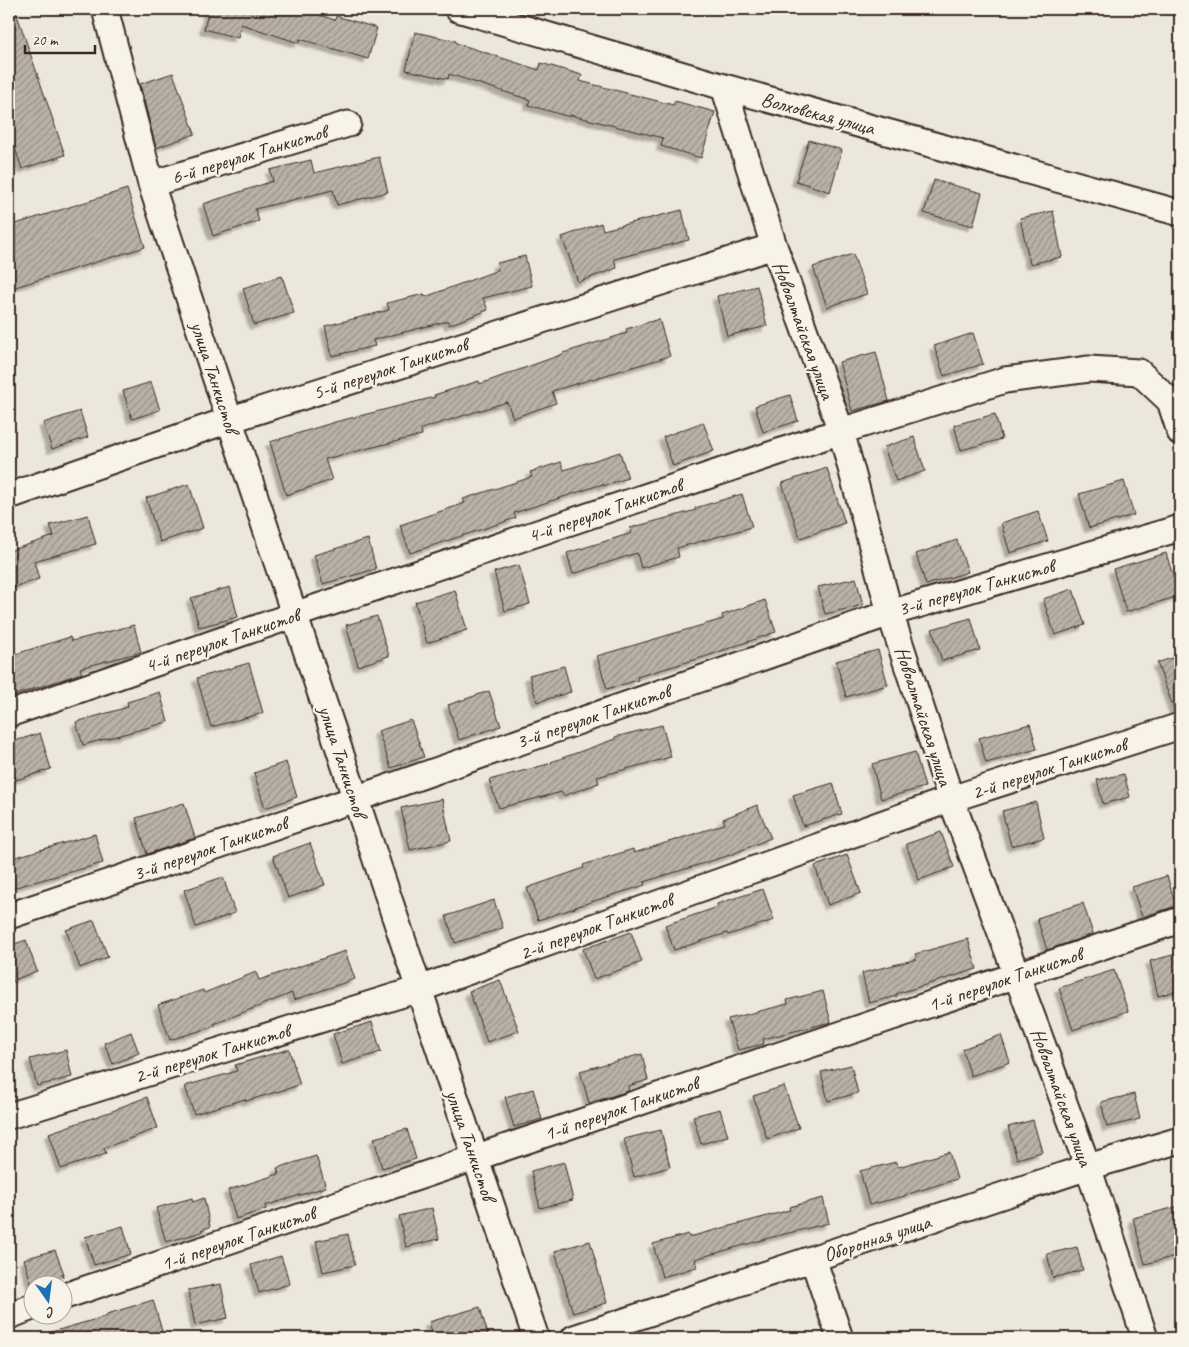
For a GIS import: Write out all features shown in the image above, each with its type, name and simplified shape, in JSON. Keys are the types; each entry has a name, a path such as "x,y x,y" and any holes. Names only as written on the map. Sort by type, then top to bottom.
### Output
{"street":[{"name":"улица Танкистов","path":"105,9 151,184 536,1338"},
{"name":"Волховская улица","path":"458,9 724,87 1180,213"},
{"name":"Новоалтайская улица","path":"724,87 774,246 841,431 890,613 951,799 1088,1167 1145,1338"},
{"name":"6-й переулок Танкистов","path":"151,184 348,124"},
{"name":"5-й переулок Танкистов","path":"9,496 229,420 774,246"},
{"name":"4-й переулок Танкистов","path":"9,714 294,615 841,431 1005,380 1089,369 1139,372 1170,401 1180,432"},
{"name":"3-й переулок Танкистов","path":"9,916 356,799 890,613 1180,528"},
{"name":"2-й переулок Танкистов","path":"9,1116 419,989 951,799 1180,726"},
{"name":"1-й переулок Танкистов","path":"72,1294 1180,920"},
{"name":"Оборонная улица","path":"574,1338 1088,1167 1180,1140"},
{"path":"813,1259 840,1338"},
{"path":"9,1316 22,1311"}],"building":[{"path":"9,9 15,9 65,155 22,169 9,130"},
{"path":"206,9 301,9 335,20 336,16 377,28 368,59 300,39 299,43 241,24 238,38 204,29 208,13"},
{"path":"415,32 456,41 456,43 539,70 541,63 582,75 580,81 673,105 675,101 715,112 701,158 661,146 663,138 570,115 570,117 528,105 530,100 449,74 448,79 406,70"},
{"path":"173,73 195,134 156,148 140,84"},
{"path":"809,140 842,150 830,192 796,181"},
{"path":"379,157 388,192 337,205 333,190 255,209 259,221 213,236 203,204 273,181 270,170 311,160 314,173"},
{"path":"934,180 982,193 973,226 924,213"},
{"path":"127,189 145,247 9,289 9,226"},
{"path":"682,210 689,240 614,259 617,268 578,282 562,237 601,223 603,230"},
{"path":"1053,211 1062,257 1030,264 1020,218"},
{"path":"853,254 867,294 827,307 813,267"},
{"path":"525,256 532,286 483,298 488,310 449,325 448,321 373,340 375,346 332,356 325,326 389,310 387,303 424,294 425,297 498,270 497,263"},
{"path":"282,276 294,313 254,325 243,288"},
{"path":"757,286 767,326 727,336 717,296"},
{"path":"659,319 670,356 552,391 556,403 513,418 507,402 421,429 422,435 325,459 332,480 286,495 270,442 335,422 435,397 434,395 479,381 480,384 563,353 627,333 626,329"},
{"path":"973,333 983,364 944,376 934,346"},
{"path":"876,352 889,401 852,411 839,362"},
{"path":"151,382 160,410 132,419 123,391"},
{"path":"790,395 798,421 763,432 755,406"},
{"path":"80,411 88,437 52,449 43,423"},
{"path":"995,414 1002,439 961,450 954,425"},
{"path":"703,422 714,451 673,466 663,437"},
{"path":"914,437 925,471 896,481 884,447"},
{"path":"620,452 628,478 603,486 603,484 514,513 516,518 410,553 400,525 465,503 463,499 532,477 530,472 561,462 564,470"},
{"path":"827,468 845,523 800,538 782,483"},
{"path":"1124,481 1134,515 1089,528 1079,494"},
{"path":"189,484 203,528 160,542 146,498"},
{"path":"742,494 752,527 677,548 679,557 641,568 637,553 573,574 567,553 632,533 630,528 696,510 695,508"},
{"path":"1038,511 1048,541 1010,553 1001,523"},
{"path":"88,515 96,544 34,561 39,579 9,589 9,551 54,536 50,525"},
{"path":"368,539 376,569 323,584 314,555"},
{"path":"957,540 968,572 926,585 916,554"},
{"path":"1166,553 1179,596 1126,612 1113,569"},
{"path":"519,565 530,604 505,611 494,572"},
{"path":"856,578 863,605 825,614 818,587"},
{"path":"230,587 238,617 199,627 191,598"},
{"path":"1073,589 1085,625 1055,635 1043,599"},
{"path":"455,590 467,630 427,643 415,602"},
{"path":"765,600 776,632 704,657 637,677 638,680 607,689 597,656 723,619 722,615"},
{"path":"377,616 389,656 358,666 346,625"},
{"path":"971,618 980,650 942,661 932,629"},
{"path":"134,625 141,652 80,668 82,673 9,697 9,656 70,637 72,641"},
{"path":"878,650 888,685 846,697 836,661"},
{"path":"1180,655 1180,712 1175,712 1157,663"},
{"path":"249,663 263,713 211,727 197,678"},
{"path":"564,666 571,692 537,702 529,675"},
{"path":"489,691 501,726 459,740 448,705"},
{"path":"160,692 168,722 83,745 76,722 128,707 127,702"},
{"path":"411,720 424,757 391,768 378,731"},
{"path":"1030,724 1037,749 986,763 979,738"},
{"path":"662,725 671,757 597,777 599,783 563,796 562,792 499,808 489,780 552,763 615,739 615,737"},
{"path":"40,733 51,769 16,780 9,758 9,743"},
{"path":"915,752 925,787 881,799 872,764"},
{"path":"286,762 297,797 265,808 254,773"},
{"path":"1124,774 1130,797 1103,804 1097,780"},
{"path":"833,783 842,814 803,826 793,795"},
{"path":"442,799 451,841 410,850 401,808"},
{"path":"1036,802 1044,838 1011,846 1002,811"},
{"path":"184,803 195,838 147,854 136,818"},
{"path":"757,805 771,838 730,855 644,882 645,885 538,920 527,888 584,868 583,865 633,849 634,853 725,824 723,819"},
{"path":"941,832 954,867 919,880 906,844"},
{"path":"95,834 103,863 9,889 9,859"},
{"path":"310,843 325,885 288,898 273,856"},
{"path":"847,855 861,893 828,905 815,866"},
{"path":"1167,876 1176,906 1142,917 1132,887"},
{"path":"223,877 235,913 196,927 184,890"},
{"path":"763,889 774,920 674,950 665,925 718,907 717,904"},
{"path":"494,900 503,928 455,943 446,916"},
{"path":"1083,903 1093,934 1047,950 1037,918"},
{"path":"94,920 108,957 80,968 66,930"},
{"path":"631,932 642,962 594,979 583,949"},
{"path":"968,939 977,969 896,994 897,996 869,1003 862,973 917,959 915,954"},
{"path":"26,940 37,971 9,982 9,946"},
{"path":"345,951 355,979 294,1000 292,993 214,1024 215,1026 170,1040 158,1005 203,990 204,993 256,972 259,980"},
{"path":"1180,953 1180,990 1158,996 1150,961"},
{"path":"1114,970 1128,1011 1073,1030 1059,988"},
{"path":"500,980 519,1031 487,1042 469,991"},
{"path":"823,991 831,1022 763,1039 764,1044 738,1050 728,1019 788,1004 787,1000"},
{"path":"372,1022 381,1052 342,1064 333,1034"},
{"path":"131,1032 139,1053 113,1064 104,1043"},
{"path":"1001,1035 1010,1062 971,1076 962,1049"},
{"path":"289,1049 300,1085 194,1114 185,1086 237,1071 235,1065"},
{"path":"66,1050 72,1077 37,1086 30,1059"},
{"path":"642,1054 648,1080 628,1086 629,1091 589,1103 580,1071"},
{"path":"851,1065 858,1093 828,1101 821,1072"},
{"path":"784,1086 799,1128 767,1139 753,1096"},
{"path":"533,1089 542,1119 514,1127 505,1097"},
{"path":"1134,1094 1140,1119 1107,1127 1101,1102"},
{"path":"147,1097 158,1128 104,1148 106,1154 61,1169 49,1133"},
{"path":"720,1109 728,1136 701,1144 693,1116"},
{"path":"1033,1120 1042,1152 1017,1159 1008,1127"},
{"path":"407,1129 416,1159 382,1168 374,1138"},
{"path":"661,1130 670,1167 634,1177 624,1139"},
{"path":"949,1152 957,1179 905,1196 869,1205 860,1171 896,1162 898,1167"},
{"path":"316,1156 326,1187 265,1206 266,1209 236,1219 228,1190 279,1174 277,1168"},
{"path":"564,1162 573,1200 540,1208 531,1171"},
{"path":"192,1198 193,1202 204,1198 210,1227 201,1230 202,1232 166,1242 156,1208"},
{"path":"823,1198 829,1223 695,1259 697,1267 662,1277 653,1244 688,1234 689,1237 790,1210 789,1207"},
{"path":"1180,1206 1180,1255 1145,1264 1133,1218"},
{"path":"432,1208 439,1239 406,1247 399,1216"},
{"path":"123,1226 131,1254 94,1265 85,1237"},
{"path":"348,1234 355,1265 323,1272 316,1241"},
{"path":"590,1241 607,1303 573,1313 555,1251"},
{"path":"1077,1247 1083,1270 1053,1278 1047,1254"},
{"path":"55,1250 64,1274 28,1274 24,1259"},
{"path":"281,1256 290,1284 259,1293 251,1265"},
{"path":"221,1284 228,1318 195,1325 188,1290"},
{"path":"153,1300 164,1338 49,1338 48,1333"},
{"path":"480,1307 488,1335 479,1338 434,1338 429,1322"}]}
